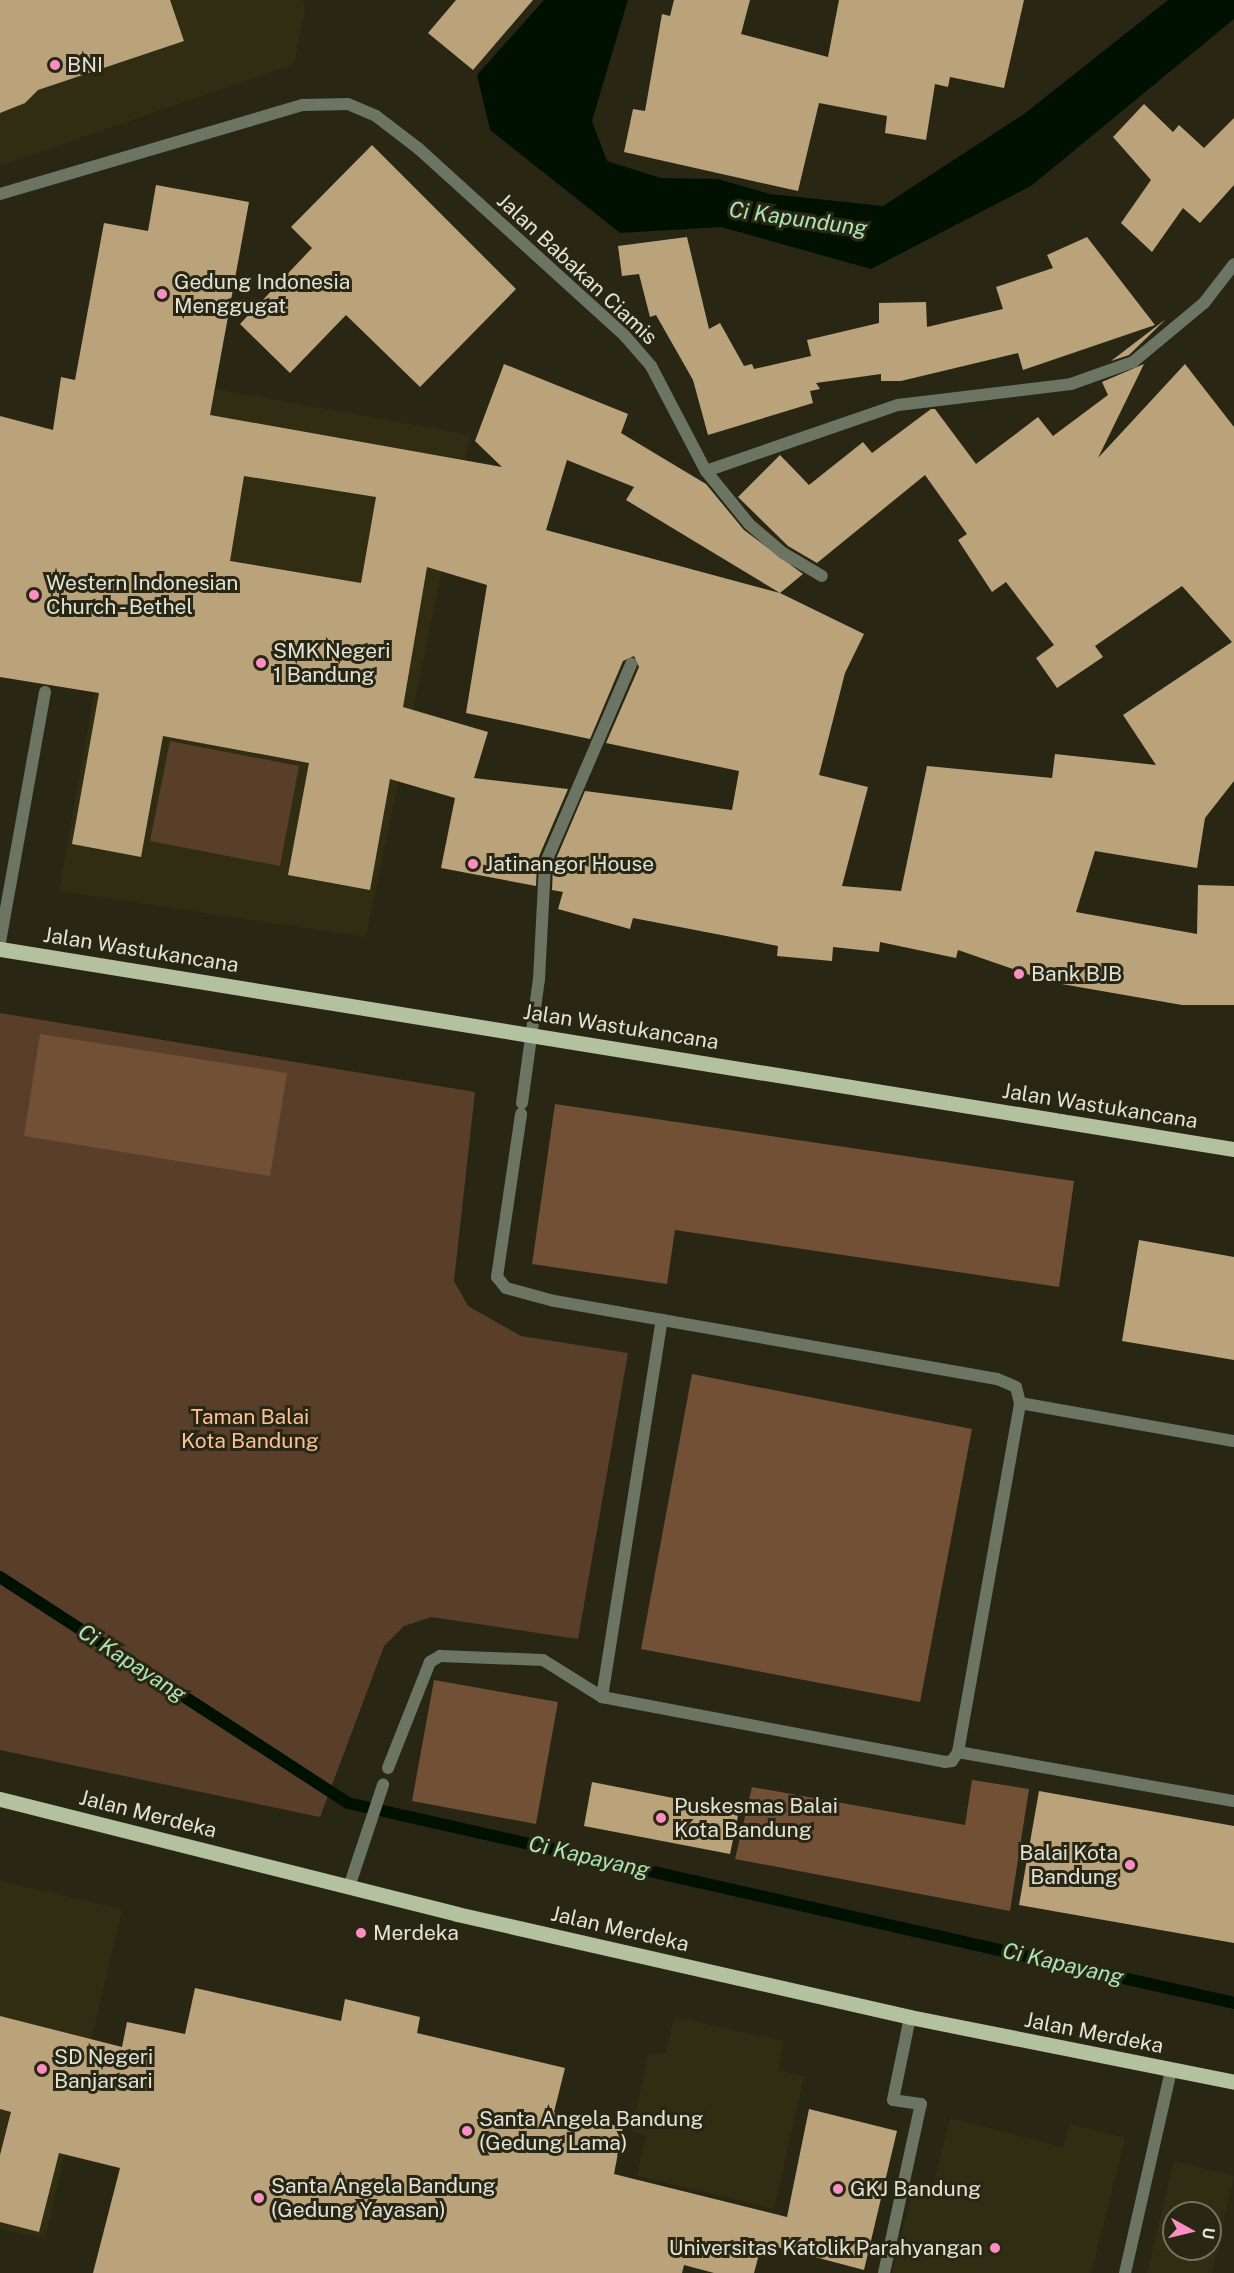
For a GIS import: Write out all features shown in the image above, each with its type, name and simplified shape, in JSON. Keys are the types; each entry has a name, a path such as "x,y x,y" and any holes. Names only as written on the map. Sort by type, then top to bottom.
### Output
{"main road":[{"name":"Jalan Wastukancana","path":"0,949 1234,1149"},
{"name":"Jalan Merdeka","path":"0,1798 349,1887 910,2017 1234,2082"}],"street":[{"name":"Jalan Babakan Ciamis","path":"0,194 303,105 348,104 376,116 419,149 625,336 651,366 706,471 759,535 822,576"},
{"path":"706,471 898,405 1071,384 1133,362 1204,303 1234,264"},
{"path":"388,1768 433,1658 543,1660 602,1697 945,1762 952,1761 958,1752 1020,1403 1016,1387 997,1379 526,1294 506,1288 497,1277 539,980 546,864 631,664"},
{"path":"0,942 45,692"},
{"path":"602,1697 662,1320"},
{"path":"1020,1403 1234,1441"},
{"path":"958,1752 1234,1801"},
{"path":"349,1887 383,1785"},
{"path":"884,2273 921,2104 893,2100 910,2017"},
{"path":"1125,2273 1171,2070"}],"shaded area":[{"path":"0,0 303,0 305,8 294,64 0,166"},
{"name":"SMK Negeri 1 Bandung","path":"150,377 470,435 366,937 59,891"},
{"path":"40,1034 287,1073 270,1176 24,1136"},
{"path":"555,1104 1074,1181 1059,1287 675,1230 667,1284 532,1264"},
{"path":"692,1374 972,1429 920,1702 641,1649"},
{"path":"434,1680 558,1702 536,1824 412,1801"},
{"path":"972,1780 1029,1789 1010,1911 735,1859 752,1787 965,1825"},
{"name":"SD Negeri Banjarsari","path":"0,1881 122,1909 45,2239 0,2229"},
{"path":"674,2017 784,2041 778,2070 804,2076 774,2209 637,2176 646,2136 632,2132 648,2055 666,2053"},
{"path":"950,2118 1063,2147 1070,2124 1125,2138 1091,2273 892,2273 914,2186 932,2189"},
{"path":"1174,2161 1234,2176 1222,2229 1222,2201 1164,2201"},
{"path":"1162,2211 1162,2261 1215,2261 1212,2273 1147,2273"}],"green space":[{"path":"170,741 299,766 280,866 150,841"},
{"name":"Taman Balai Kota Bandung","path":"0,1013 475,1092 454,1281 468,1306 521,1336 628,1353 578,1639 431,1617 404,1626 384,1646 320,1817 0,1750"}],"water":[{"name":"Ci Kapundung","path":"544,0 628,0 592,121 607,161 661,178 718,179 770,194 883,206 1024,114 1168,0 1234,0 1234,19 1031,186 871,269 721,227 620,233 490,130 477,75"}],"building":[{"name":"BNI","path":"0,0 170,0 184,41 38,90 25,103 0,113"},
{"path":"456,0 533,0 473,70 428,33"},
{"path":"674,0 750,0 741,34 828,57 839,0 1024,0 1004,88 950,77 948,87 935,84 926,140 885,133 887,116 819,103 798,191 624,152 633,109 645,111 662,14 670,16"},
{"path":"1144,104 1173,132 1179,125 1204,148 1234,118 1234,185 1200,223 1183,208 1152,252 1121,223 1151,180 1113,137"},
{"path":"372,145 516,289 420,387 346,315 290,373 240,324 312,248 291,227"},
{"path":"156,185 249,202 210,415 502,467 475,441 504,364 628,414 621,433 706,484 744,530 803,574 780,593 864,634 845,673 819,775 868,787 842,886 901,891 927,766 1052,778 1055,754 1156,765 1123,715 1232,642 1182,586 1095,646 1103,657 1057,688 1036,658 1054,645 1006,582 992,592 958,540 967,534 925,475 817,563 788,546 738,497 780,455 809,485 863,442 872,453 931,409 935,409 976,464 1038,417 1053,436 1108,395 1102,382 1144,364 1098,458 1185,364 1234,427 1234,781 1205,818 1197,868 1095,851 1076,912 1197,934 1198,885 1234,886 1234,1005 1182,1005 1050,982 958,950 956,958 880,942 879,952 833,947 832,961 777,956 778,946 633,918 630,929 558,909 563,892 552,890 553,866 585,791 732,810 739,771 606,743 639,667 634,656 623,661 590,739 466,713 487,585 427,567 403,707 488,732 474,778 568,789 537,861 536,886 441,868 455,798 390,779 370,890 288,875 309,763 163,736 141,857 72,844 99,693 0,677 0,416 53,430 61,377 75,380 104,223 148,231","holes":["567,460 634,487 626,500 780,593 546,530","244,476 376,497 361,583 230,561"]},
{"path":"687,237 709,329 720,323 744,366 752,364 754,369 811,356 807,340 879,323 879,303 926,302 927,327 1003,309 996,287 1053,268 1047,255 1087,237 1155,325 1023,370 1018,353 901,381 881,381 881,374 816,383 820,389 810,391 813,403 708,435 693,380 656,315 650,317 639,274 622,276 618,246"},
{"path":"1166,319 1129,355 1111,361"},
{"path":"1139,1240 1234,1257 1234,1360 1122,1341"},
{"name":"Puskesmas Balai Kota Bandung","path":"592,1782 739,1811 730,1854 584,1826"},
{"name":"Balai Kota Bandung","path":"1039,1791 1234,1826 1234,1943 1019,1905"},
{"path":"195,1988 341,2021 345,1999 420,2017 417,2033 565,2068 554,2112 623,2127 614,2174 787,2217 809,2109 897,2131 864,2270 762,2243 754,2273 714,2273 684,2265 682,2273 93,2273 120,2168 59,2153 39,2232 0,2222 0,2155 11,2112 0,2109 0,2016 122,2047 127,2022 185,2034"}],"waterway":[{"name":"Ci Kapayang","path":"0,1577 348,1803 1234,2003"}],"place":[{"name":"BNI","path":"55,65"},
{"name":"Gedung Indonesia Menggugat","path":"162,294"},
{"name":"Western Indonesian Church - Bethel","path":"34,595"},
{"name":"SMK Negeri 1 Bandung","path":"261,663"},
{"name":"Jatinangor House","path":"473,864"},
{"name":"Bank BJB","path":"1019,974"},
{"name":"Puskesmas Balai Kota Bandung","path":"661,1818"},
{"name":"Balai Kota Bandung","path":"1130,1865"},
{"name":"Merdeka","path":"361,1933"},
{"name":"SD Negeri Banjarsari","path":"42,2069"},
{"name":"Santa Angela Bandung (Gedung Lama)","path":"467,2131"},
{"name":"GKJ Bandung","path":"838,2189"},
{"name":"Santa Angela Bandung (Gedung Yayasan)","path":"259,2198"},
{"name":"Universitas Katolik Parahyangan","path":"995,2248"}]}
